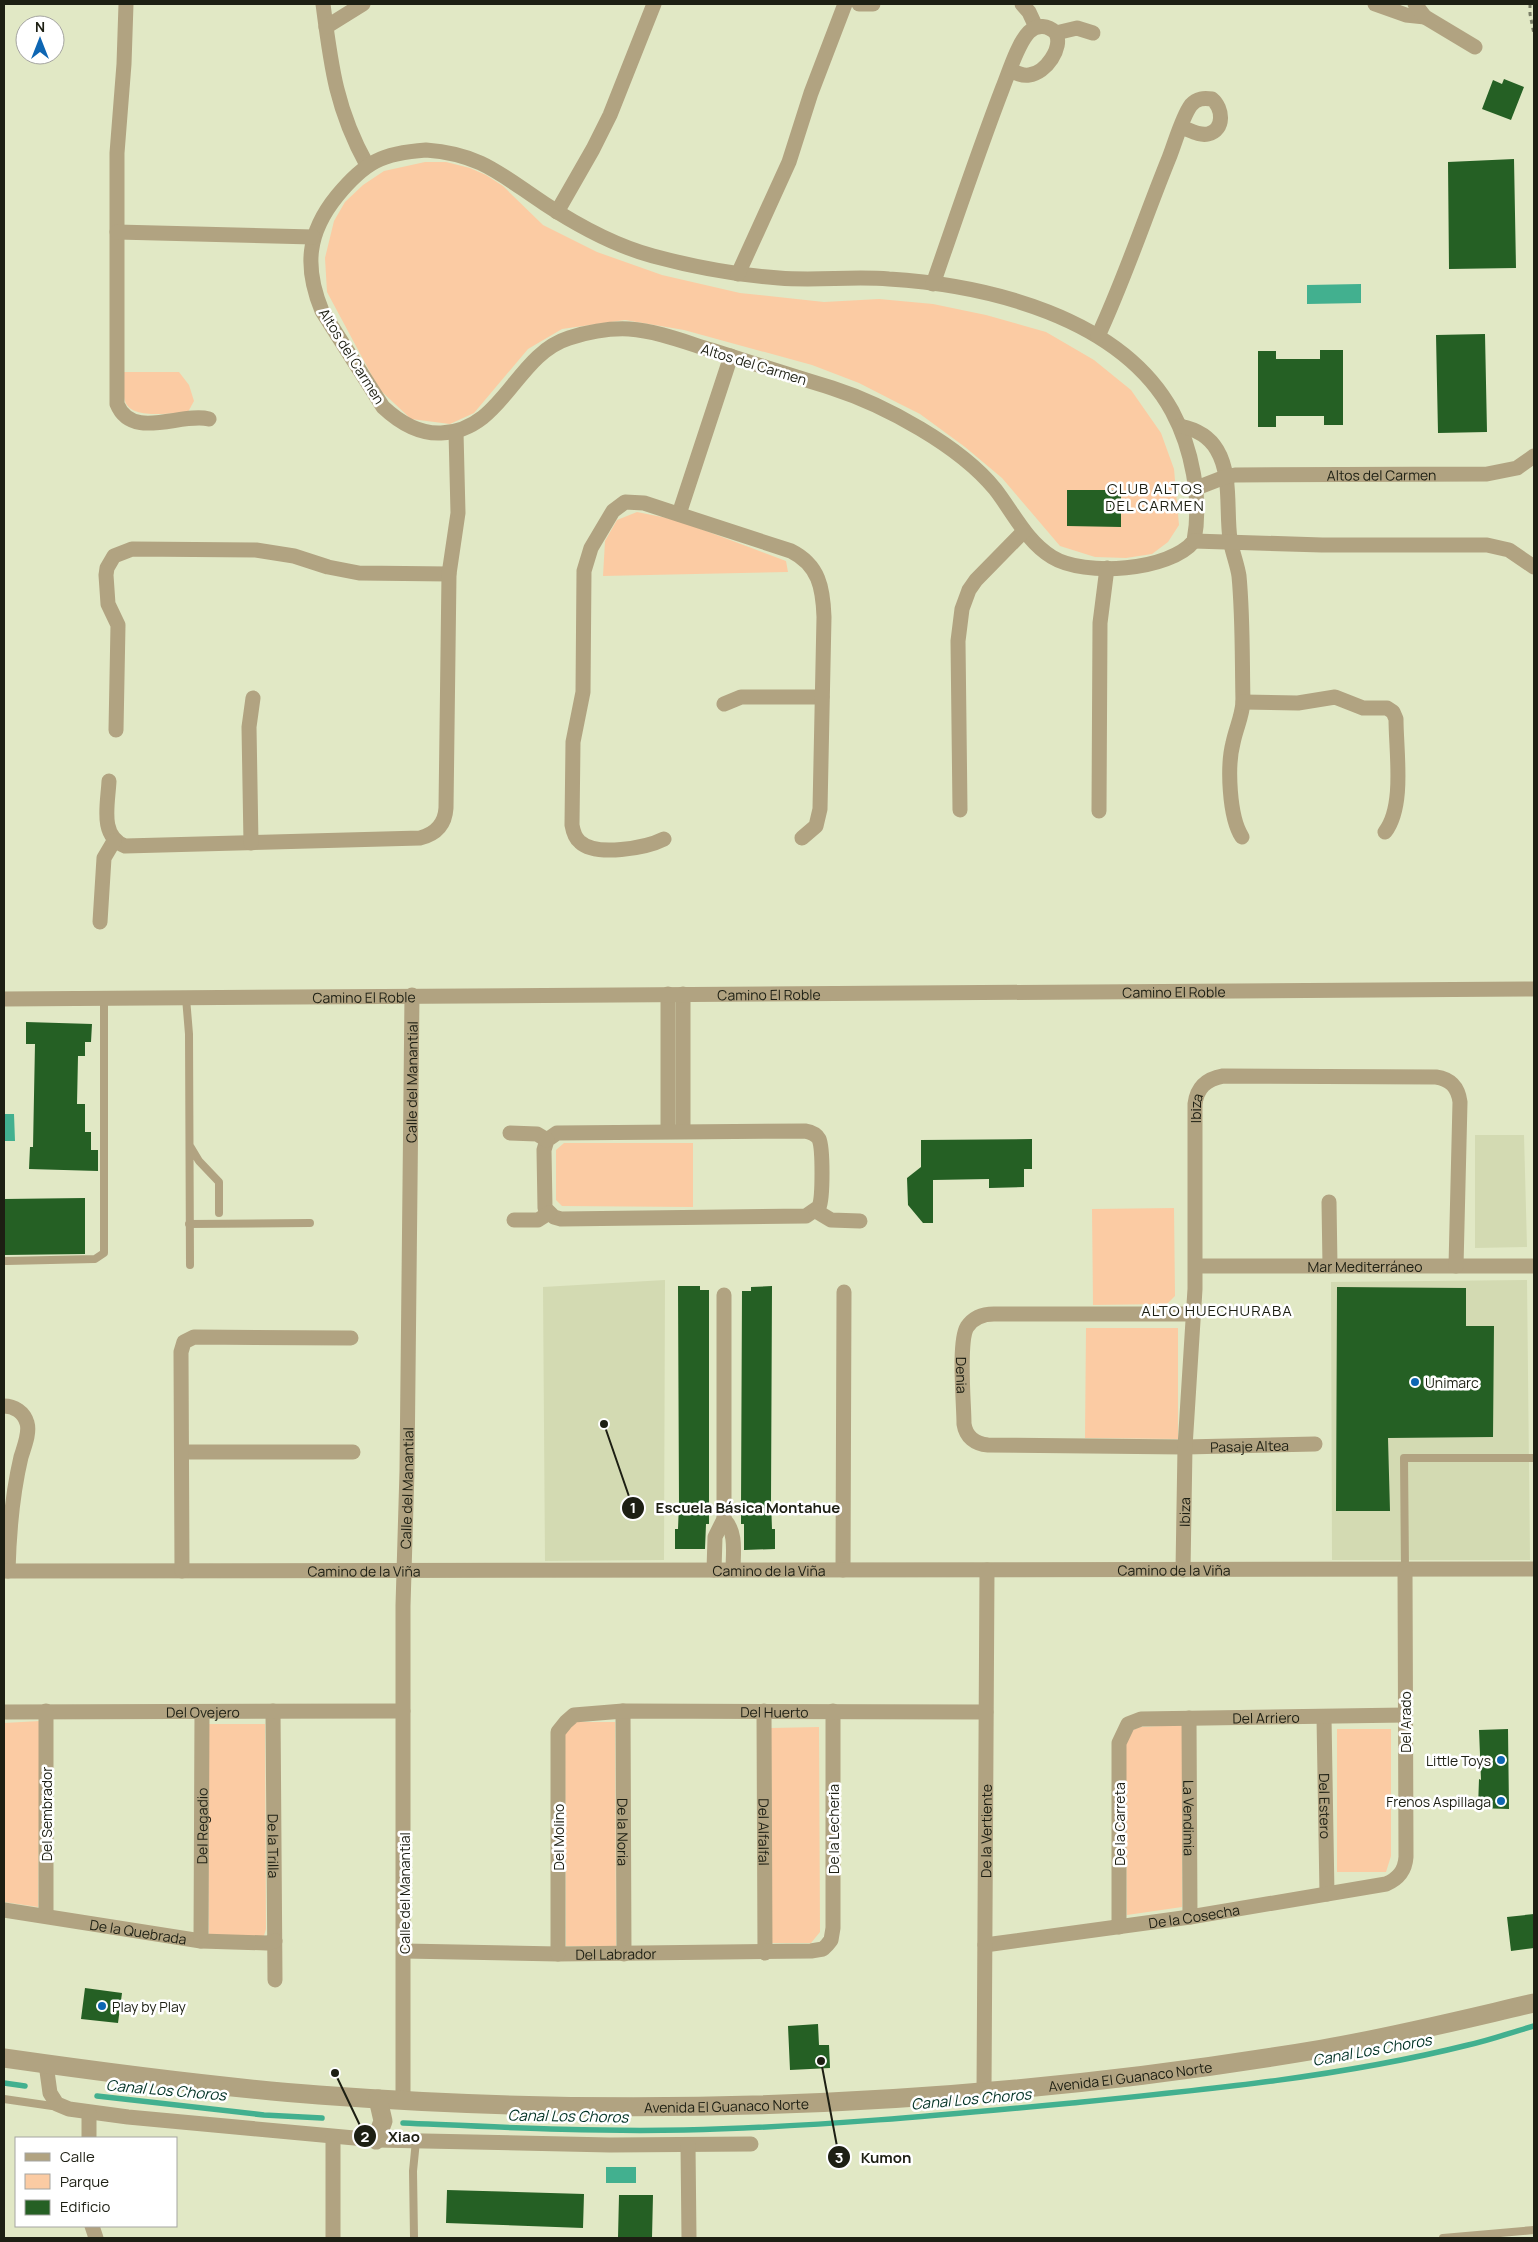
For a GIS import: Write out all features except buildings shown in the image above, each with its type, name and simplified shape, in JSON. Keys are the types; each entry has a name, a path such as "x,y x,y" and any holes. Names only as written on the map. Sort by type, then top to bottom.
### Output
{"street":[{"path":"126,4 124,73 117,153 116,398 119,408 127,418 134,421 168,422 196,417 209,419"},
{"path":"322,4 338,97 349,127 367,165"},
{"path":"326,27 363,4"},
{"path":"557,212 593,150 610,115 654,4"},
{"path":"738,274 788,162 811,93 845,4"},
{"path":"860,4 873,4"},
{"path":"1022,4 1029,12 1036,27"},
{"path":"1415,4 1425,17 1475,47"},
{"path":"1387,6 1406,15 1425,17"},
{"path":"933,284 1010,70 1026,35 1036,27 1046,27 1056,33 1077,28 1094,33"},
{"path":"1010,70 1029,75 1041,70 1056,49 1058,43 1056,33"},
{"path":"1098,336 1114,301 1181,127"},
{"name":"Altos del Carmen","path":"426,150 460,154 476,160 557,212 629,248 651,255 738,274 783,279 889,279 933,284 978,292 1069,320 1098,336 1129,360 1158,390 1180,426 1190,462 1194,489 1196,522 1194,540 1184,550 1168,558 1143,564 1107,568 1064,563 1043,551 1024,531 983,476 953,453 902,419 838,390 669,337 629,329 609,330 567,338 542,354 482,420 456,432 436,434 419,430 394,418 383,407 322,311 316,294 311,261 314,237 321,218 328,207 351,180 367,165 392,154 426,150"},
{"path":"117,232 314,237"},
{"path":"679,514 731,356"},
{"path":"1180,426 1195,431 1209,440 1222,459 1225,477 1230,541 1236,560 1241,599 1243,702 1242,714 1231,756 1232,813 1242,837"},
{"path":"109,781 107,822 110,836 114,841 131,847 420,838 434,833 439,828 443,822 446,808 449,574 458,513 456,432"},
{"name":"Altos del Carmen","path":"1194,489 1225,477 1244,475 1487,474 1517,468 1534,456"},
{"path":"664,839 644,848 594,848 579,842 575,837 572,825 573,742 582,692 582,583 591,548 613,511 625,502 638,501 791,551 812,566 820,582 823,599 819,818 812,831 802,838"},
{"path":"960,810 958,641 962,609 969,590 976,580 1024,531"},
{"path":"1194,540 1322,545 1487,545 1509,550 1534,567"},
{"path":"116,730 118,625 108,604 106,575 110,562 120,553 132,549 256,550 284,554 328,567 359,573 449,574"},
{"path":"1099,811 1100,623 1107,568"},
{"path":"724,704 740,697 822,697"},
{"path":"1243,702 1298,703 1335,697 1363,708 1387,708 1393,712 1396,719 1398,798 1394,818 1385,832"},
{"path":"251,843 249,727 253,698"},
{"path":"100,922 104,858 114,841"},
{"name":"Camino El Roble","path":"4,999 1534,988"},
{"path":"675,994 676,1131"},
{"name":"Calle del Manantial","path":"403,2100 404,1570 412,995"},
{"name":"Ibiza","path":"1183,1570 1185,1447 1196,1266 1196,1097 1204,1084 1209,1080 1223,1076 1436,1077 1452,1084 1459,1095 1460,1102 1456,1266"},
{"path":"676,1131 805,1131 815,1134 820,1144 821,1197 821,1202 816,1212 801,1217 561,1219 549,1213 544,1202 544,1150 547,1140 557,1133 676,1131"},
{"path":"510,1133 537,1134 547,1140"},
{"path":"1329,1202 1330,1266"},
{"path":"816,1212 831,1220 860,1221"},
{"path":"514,1220 538,1220 549,1213"},
{"name":"Mar Mediterráneo","path":"1196,1266 1534,1266"},
{"path":"843,1570 844,1292"},
{"path":"714,1570 715,1537 724,1519 724,1295"},
{"name":"Denia","path":"1185,1447 988,1445 976,1442 967,1434 964,1424 963,1342 964,1334 971,1322 985,1314 1194,1314"},
{"path":"182,1571 182,1347 188,1339 194,1337 351,1338"},
{"path":"4,1406 14,1408 20,1412 25,1417 28,1429 14,1487 6,1571"},
{"name":"Pasaje Altea","path":"1185,1447 1314,1444"},
{"path":"182,1452 353,1452"},
{"path":"724,1519 729,1525 734,1540 733,1570"},
{"name":"Del Arado","path":"1400,1874 1406,1857 1405,1569"},
{"name":"Camino de la Viña","path":"6,1571 1534,1569"},
{"name":"De la Vertiente","path":"984,2092 987,1570"},
{"name":"Del Sembrador","path":"46,1711 46,1916"},
{"name":"De la Trilla","path":"273,1711 275,1980"},
{"name":"Del Ovejero","path":"4,1712 403,1711"},
{"name":"Del Huerto","path":"566,1722 574,1715 623,1711 986,1712"},
{"name":"De la Noria","path":"623,1711 624,1954"},
{"name":"Del Alfalfal","path":"764,1711 765,1953"},
{"name":"De la Lecheria","path":"827,1945 831,1940 834,1928 833,1711"},
{"name":"Del Regadio","path":"201,1941 202,1712"},
{"name":"Del Arriero","path":"1128,1724 1141,1720 1189,1718 1405,1715"},
{"name":"Del Estero","path":"1324,1717 1327,1894"},
{"name":"La Vendimia","path":"1189,1718 1190,1917"},
{"name":"Del Molino","path":"558,1954 558,1732 566,1722"},
{"name":"De la Carreta","path":"1119,1927 1119,1743 1128,1724"},
{"name":"De la Cosecha","path":"985,1945 1190,1917 1386,1884 1400,1874"},
{"name":"De la Quebrada","path":"4,1910 201,1941 267,1943 275,1941"},
{"name":"Del Labrador","path":"404,1951 558,1954 765,1953 817,1951 827,1945"},
{"name":"Avenida El Guanaco Norte","path":"4,2058 228,2087 378,2099 492,2105 647,2107 850,2101 984,2092 1135,2077 1327,2048 1534,2003"},
{"path":"46,2064 50,2093 57,2104 69,2109 89,2113 245,2130 376,2140 688,2145 751,2144"},
{"path":"376,2140 383,2121 378,2099"},
{"path":"89,2113 89,2137"},
{"path":"332,2238 333,2136"},
{"path":"688,2145 689,2238"}],"lane":[{"path":"186,998 189,1034 190,1265"},
{"path":"6,1261 96,1259 104,1253 104,999"},
{"path":"189,1144 199,1161 219,1182 219,1213"},
{"path":"189,1224 310,1223"},
{"path":"1405,1569 1404,1458 1534,1458"},
{"path":"4,2099 69,2109"},
{"path":"414,2238 413,2171 416,2141"},
{"path":"1443,2238 1534,2230"}],"path":[{"path":"1530,4 1534,34"}],"shaded area":[{"path":"1361,284 1361,303 1307,304 1307,285"},
{"path":"4,1114 14,1114 15,1141 4,1141"},
{"path":"1475,1135 1524,1135 1527,1247 1475,1248"},
{"path":"665,1280 664,1560 545,1561 543,1287"},
{"path":"1527,1280 1530,1560 1332,1560 1331,1282"},
{"path":"606,2167 636,2167 636,2183 606,2183"}],"green space":[{"path":"425,162 446,162 470,168 486,175 503,186 543,225 597,252 662,275 740,293 824,302 879,299 933,304 986,315 1046,332 1094,360 1131,390 1161,433 1174,469 1179,525 1168,542 1152,554 1126,558 1095,557 1060,546 1002,478 965,447 920,414 859,383 812,365 684,330 625,320 562,329 528,349 474,413 450,424 411,419 379,389 327,292 325,258 334,221 345,202 363,185 384,171"},
{"path":"124,372 179,372 189,385 194,401 188,412 153,414 135,411 129,407 124,398"},
{"path":"637,512 677,520 786,561 788,572 603,576 605,541 617,520"},
{"path":"564,1143 693,1143 693,1207 562,1206 556,1200 556,1150"},
{"path":"1174,1208 1175,1296 1167,1304 1093,1305 1092,1209"},
{"path":"1086,1328 1178,1328 1178,1439 1085,1438"},
{"path":"40,1721 38,1907 4,1902 4,1723"},
{"path":"574,1722 615,1722 616,1946 566,1946 565,1733"},
{"path":"207,1724 265,1724 266,1929 263,1939 209,1934"},
{"path":"1182,1725 1182,1907 1127,1915 1125,1744 1131,1731 1140,1727"},
{"path":"819,1727 820,1932 811,1943 772,1943 771,1728"},
{"path":"1337,1729 1391,1729 1391,1856 1386,1872 1337,1872"}],"waterway":[{"name":"Canal Los Choros","path":"403,2123 579,2130 684,2130 781,2126 927,2116 1172,2093 1321,2074 1420,2056 1477,2043 1534,2026"},
{"name":"Canal Los Choros","path":"4,2083 25,2086"},
{"name":"Canal Los Choros","path":"97,2096 264,2115 322,2118"}],"place":[{"name":"Unimarc","path":"1415,1382"},
{"name":"Escuela Básica Montahue","path":"604,1424"},
{"name":"Little Toys","path":"1501,1760"},
{"name":"Frenos Aspillaga","path":"1501,1801"},
{"name":"Play by Play","path":"102,2006"},
{"name":"Kumon","path":"821,2061"},
{"name":"Xiao","path":"335,2073"}],"district":[{"name":"CLUB ALTOS DEL CARMEN","path":"1155,496"},
{"name":"ALTO HUECHURABA","path":"1217,1310"}]}
